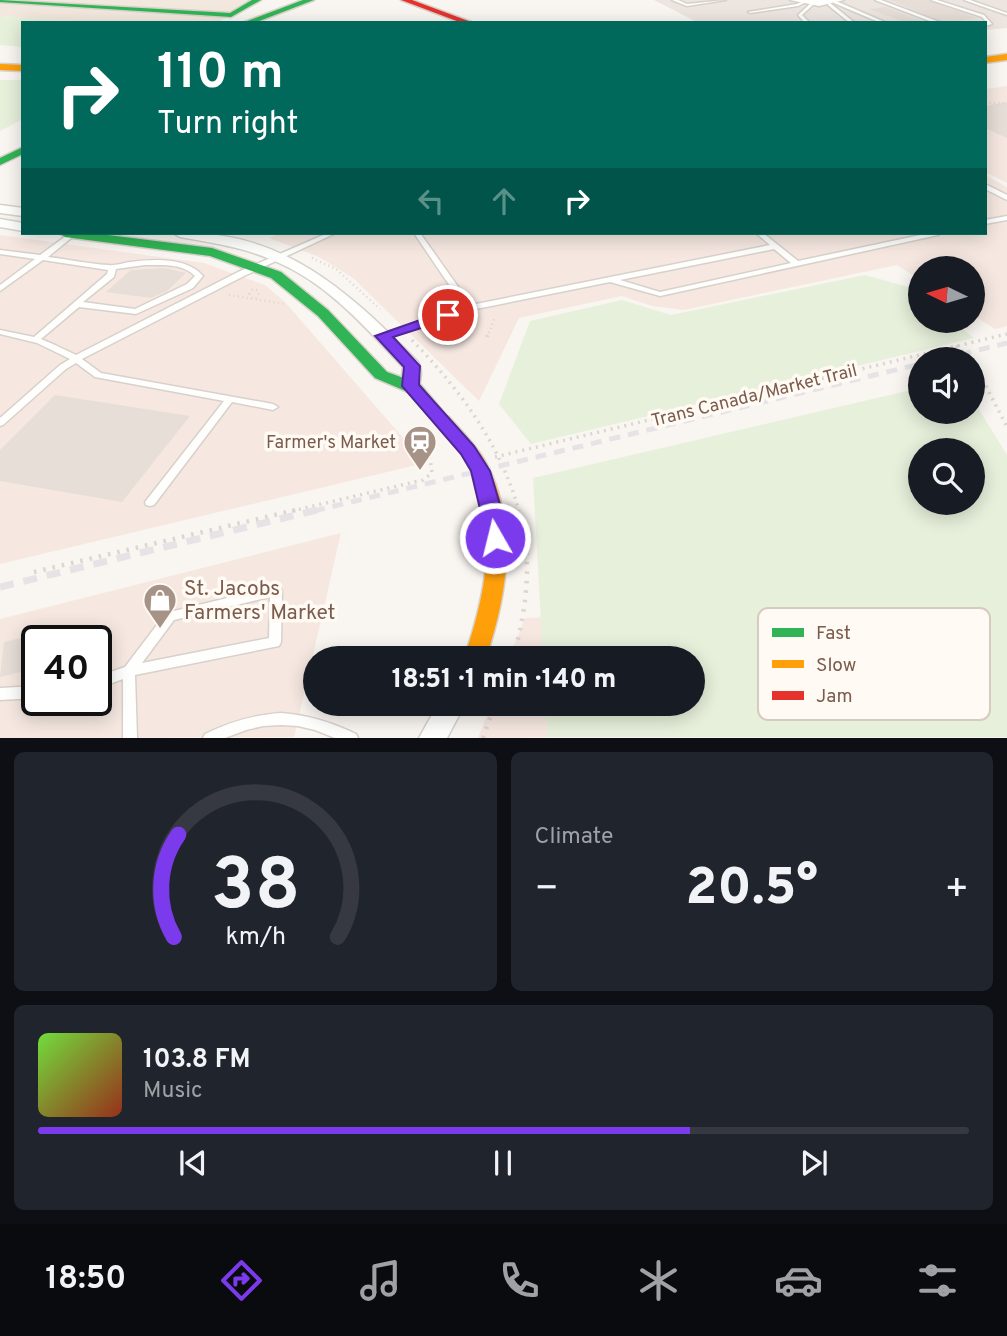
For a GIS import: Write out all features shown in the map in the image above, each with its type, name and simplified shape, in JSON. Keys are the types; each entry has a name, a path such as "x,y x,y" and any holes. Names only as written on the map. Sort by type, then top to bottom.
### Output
{"main road":[{"path":"0,0 149,5 231,15 257,0"},
{"path":"252,21 310,0"},
{"path":"275,21 327,1"},
{"path":"398,2 433,21"},
{"path":"398,2 463,21"},
{"path":"987,44 1007,41"},
{"path":"0,53 21,55"},
{"path":"987,60 1007,57"},
{"path":"0,66 21,71"},
{"path":"0,72 21,71"},
{"path":"0,148 21,136"},
{"path":"0,162 21,151"},
{"path":"84,235 189,249 259,266 294,287 382,378 411,386 468,450 481,471 494,518 496,558 492,596 480,646"}],"street":[{"path":"799,1 834,2"},
{"path":"0,209 21,212"},
{"path":"0,223 21,227"},
{"path":"192,235 251,245 282,256 333,287 412,366 411,386"},
{"path":"432,737 445,716"}],"lane":[{"path":"674,0 687,5 724,0"},
{"path":"877,0 935,21"},
{"path":"933,0 983,16 990,24 987,25"},
{"path":"966,0 1007,14"},
{"path":"751,12 798,5 799,1"},
{"path":"834,2 851,21"},
{"path":"834,2 880,21"},
{"path":"806,21 800,15 813,3"},
{"path":"987,187 1007,198"},
{"path":"987,222 1007,218"},
{"path":"0,289 67,235"},
{"path":"0,423 78,358 259,266 328,235"},
{"path":"418,235 469,308"},
{"path":"762,235 797,264"},
{"path":"610,280 660,294 929,235"},
{"path":"383,336 469,308 776,246"},
{"path":"2,252 112,268 145,261 191,268 199,276 190,286 136,312 77,304"},
{"path":"37,338 111,275 112,268"},
{"path":"0,332 37,338 78,358 98,375 273,407"},
{"path":"150,502 230,399"},
{"path":"0,411 11,413"},
{"path":"112,677 129,671 275,642 276,591 170,615 129,671 130,737"},
{"path":"0,694 21,693"},
{"path":"210,737 262,720 286,717 312,721 351,737"}],"path":[{"path":"987,103 1007,103"},
{"path":"312,258 336,269 385,315"},
{"path":"224,294 289,304"},
{"path":"487,337 495,317"},
{"name":"Trans Canada/Market Trail","path":"409,338 461,392 501,456 1007,334"},
{"path":"985,385 1007,427"},
{"path":"34,572 423,480 432,473 430,458"},
{"path":"482,737 490,716"}],"shaded area":[{"path":"0,0 257,0 220,21 71,21 0,16"},
{"path":"654,0 1007,0 1007,28 987,30 987,21 695,21"},
{"path":"1007,86 1007,183 987,173 987,89"},
{"path":"987,176 1007,187 1007,326 995,329 985,323 985,256 908,256 908,272 897,265 684,310 652,306 622,296 519,318 479,401 353,278 319,257 269,238 276,235 987,235"},
{"path":"0,235 204,263 265,285 285,302 425,463 0,564"},
{"name":"St. Jacobs Farmers' Market","path":"341,533 315,646 303,646 303,698 294,737 0,738 0,619"},
{"path":"555,617 556,646 514,646 525,618"},
{"path":"486,716 558,716 559,737 478,738"}],"green space":[{"path":"0,16 71,21 21,21 21,47 0,45"},
{"path":"0,80 21,80 21,120 0,131"},
{"path":"865,275 908,287 908,333 968,333 974,338 936,347 908,347 908,354 531,444 499,404 530,321 622,300 671,315"},
{"path":"908,391 908,424 985,424 985,419 1007,455 1007,737 547,737 546,716 705,716 705,646 542,646 533,478"}],"building":[{"path":"890,0 928,0 976,18 939,21"},
{"path":"886,7 922,21 902,21 869,9"},
{"path":"1007,102 1007,138 987,129 987,106"},
{"path":"165,268 186,273 167,291 151,298 106,292 131,270"},
{"path":"55,395 190,416 122,502 0,481 0,450"},
{"path":"21,638 21,672 0,677 4,642"}],"railway":[{"path":"985,348 1007,343"},
{"path":"314,511 908,367"},
{"path":"0,587 321,509"}],"traffic: fast":[{"path":"0,0 231,15 257,0"},
{"path":"252,21 310,0"},
{"path":"0,162 21,151"},
{"path":"80,235 212,252 276,275 323,313 381,375 414,388 443,421"}],"traffic: slow":[{"path":"987,60 1007,57"},
{"path":"0,67 21,68"},
{"path":"443,421 477,463 494,510 497,561 489,611 479,646"}],"traffic: jam":[{"path":"405,0 464,21"}],"place":[{"name":"Farmer's Market","path":"420,472"},
{"name":"St. Jacobs Farmers' Market","path":"160,630"}],"route":[{"path":"448,315 383,336 412,366 411,386 468,450 481,471 494,518 495,538"}]}
